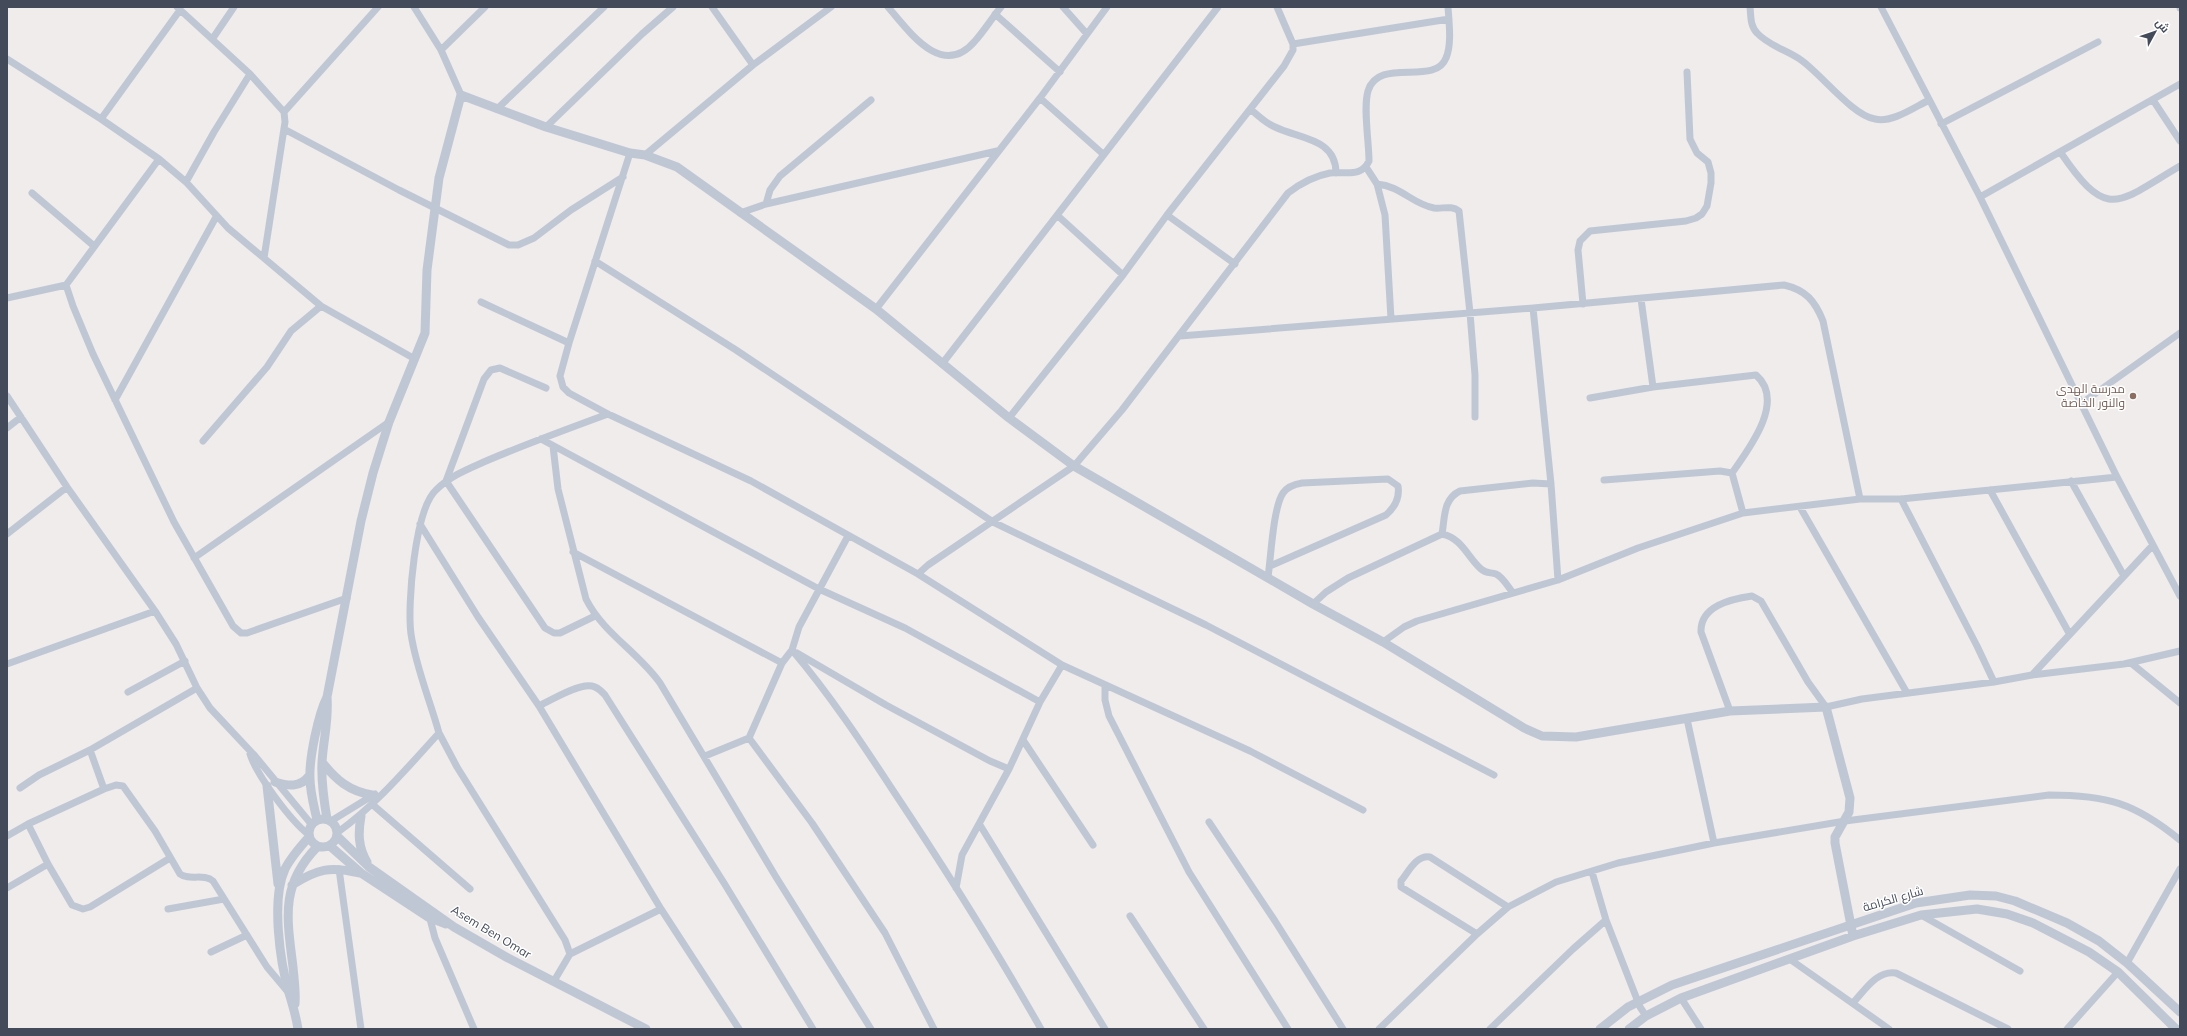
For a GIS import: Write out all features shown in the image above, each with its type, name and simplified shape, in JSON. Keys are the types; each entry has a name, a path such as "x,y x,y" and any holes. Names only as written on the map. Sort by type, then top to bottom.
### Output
{"street":[{"path":"213,38 234,7"},
{"path":"284,112 378,7"},
{"path":"279,889 288,865 309,836 314,823 309,776 320,718 327,697 362,514 389,422 425,333 427,270 439,178 461,95 441,50 414,7"},
{"path":"441,50 485,7"},
{"path":"497,109 604,7"},
{"path":"546,127 672,7"},
{"path":"712,7 754,65"},
{"path":"645,155 754,65 831,7"},
{"path":"888,7 919,42 937,54 945,56 960,53 967,49 1001,7"},
{"path":"1063,7 1087,34"},
{"path":"876,309 997,151 1060,72 1107,7"},
{"path":"942,364 1218,7"},
{"path":"1009,418 1124,275 1167,215 1284,66 1293,50 1293,44 1277,7"},
{"path":"918,574 928,565 1074,466 1122,410 1288,193 1302,182 1336,173 1352,173 1366,167 1369,161 1367,114 1368,91 1381,76 1405,72 1434,70 1441,65 1449,52 1448,7"},
{"path":"1750,7 1752,27 1756,32 1769,43 1802,61 1863,115 1876,120 1887,120 1929,100"},
{"path":"1881,7 1980,197 2082,403 2116,477 2180,596"},
{"path":"101,119 179,8 250,74 284,112 284,128 264,258"},
{"path":"995,14 1060,72"},
{"path":"1293,44 1449,19"},
{"path":"1941,124 2098,42"},
{"path":"7,59 101,119 159,159 186,182 216,217 321,306 415,359"},
{"path":"1583,304 1578,250 1580,241 1584,235 1590,231 1603,229 1686,221 1696,218 1707,206 1711,173 1708,162 1697,153 1690,139 1687,72"},
{"path":"186,182 214,132 250,74"},
{"path":"1980,197 2061,153 2180,84"},
{"path":"461,95 546,127 664,161 682,170 876,309 1009,418 1074,466 1313,604 1383,642 1506,717 1542,736 1576,737 1730,711 1826,707 1907,693 1994,682 2032,675 2131,663 2180,651"},
{"path":"1040,98 1103,154"},
{"path":"766,204 770,190 780,176 871,100"},
{"path":"2153,100 2180,141"},
{"path":"1250,108 1273,126 1305,137 1322,146 1334,158 1336,173"},
{"path":"284,128 399,190 509,245 518,245 534,238 571,210 623,177"},
{"path":"740,213 766,204 997,151"},
{"path":"630,152 569,343 560,376 563,387 569,393 608,414 751,481 918,574 1062,665 1105,686 1118,690 1250,751 1363,810"},
{"path":"2061,153 2075,173 2090,190 2104,198 2112,200 2128,196 2180,166"},
{"path":"7,298 66,285 159,159"},
{"path":"1366,167 1377,184 1385,215 1391,319"},
{"path":"1377,184 1388,185 1399,189 1414,200 1435,208 1452,208 1459,211 1475,375 1475,417"},
{"path":"32,193 94,246"},
{"path":"1057,214 1124,275"},
{"path":"1167,215 1234,264"},
{"path":"115,400 216,217"},
{"path":"595,261 743,354 992,522 1206,625 1494,775"},
{"path":"66,285 76,313 115,400 174,522 232,626 241,633 247,633 347,598"},
{"path":"1180,336 1583,304 1784,285 1795,288 1812,299 1818,307 1823,321 1860,500"},
{"path":"1641,298 1653,387"},
{"path":"481,302 569,343"},
{"path":"203,441 266,367 291,331 321,306"},
{"path":"1533,308 1558,580"},
{"path":"2082,403 2180,333"},
{"path":"446,481 484,379 488,373 500,368 546,388"},
{"path":"1590,398 1653,387 1739,375 1756,375 1762,380 1768,398 1765,418 1748,451 1732,474"},
{"path":"7,396 66,488 155,611 185,660 197,688 210,708 249,752 290,815 317,846"},
{"path":"570,954 552,918 457,767 438,733 411,634 412,575 420,524 428,500 434,491 446,481 504,454 608,414"},
{"path":"7,428 21,418"},
{"path":"194,558 389,422"},
{"path":"541,439 818,589 905,628 1040,702"},
{"path":"553,446 558,489 586,599 595,616 652,672 705,756 776,877 871,1029"},
{"path":"1604,480 1720,472 1732,474"},
{"path":"1732,474 1743,513"},
{"path":"1383,642 1404,627 1417,621 1558,580 1638,548 1743,513 1860,500 1901,500 2116,477"},
{"path":"1268,577 1278,509 1284,492 1302,483 1388,479 1398,486 1399,493 1397,502 1386,515 1270,566"},
{"path":"446,481 545,628 554,633 560,633 595,616"},
{"path":"2071,481 2124,576"},
{"path":"1442,534 1446,505 1453,494 1460,491 1534,483 1550,484"},
{"path":"7,534 66,488"},
{"path":"1990,490 2069,633"},
{"path":"1901,500 1977,646 1994,682"},
{"path":"1800,507 1907,693"},
{"path":"420,524 478,617 539,706 661,909 739,1029"},
{"path":"1442,534 1457,541 1470,554 1481,569 1500,576 1514,593"},
{"path":"1313,604 1326,592 1348,578 1442,534"},
{"path":"705,756 749,738 782,663 792,650 798,628 848,536"},
{"path":"2032,675 2069,633 2153,545"},
{"path":"574,552 782,663"},
{"path":"1730,711 1701,632 1702,621 1712,609 1725,602 1752,596 1761,601 1804,675 1826,707 1850,798 1849,812 1835,837 1835,843 1853,936"},
{"path":"7,664 155,611"},
{"path":"792,650 886,705 990,761 1009,769"},
{"path":"792,650 835,703 935,854 995,947 1041,1029"},
{"path":"128,692 185,660"},
{"path":"2131,663 2180,703"},
{"path":"956,888 962,855 980,825 1009,769 1040,702 1062,665"},
{"path":"539,706 582,687 590,686 598,688 605,695 724,883 813,1029"},
{"path":"1105,686 1105,700 1109,716 1189,872 1288,1029"},
{"path":"20,788 39,775 90,750 197,688"},
{"path":"327,697 328,712 322,762 322,788 329,820 338,834 369,867 429,913 474,1029"},
{"path":"1687,719 1714,843"},
{"path":"314,823 329,820 372,800 386,789 438,733"},
{"path":"749,738 812,823 885,933 934,1029"},
{"path":"1023,740 1093,845"},
{"path":"90,750 104,789"},
{"path":"322,762 344,785 372,800 470,889"},
{"path":"271,784 299,784 309,776"},
{"path":"271,784 314,823"},
{"path":"271,784 279,889 279,934 289,993 295,1007"},
{"path":"7,836 28,824 104,789 116,785 126,788 155,831 182,876 211,880 267,967 289,993"},
{"path":"1379,1029 1477,934 1508,907 1556,882 1618,863 1714,843 1845,821 2034,797 2072,795 2116,801 2133,807 2161,824 2180,840"},
{"path":"330,846 338,834 361,816 372,800"},
{"path":"361,816 358,829 359,842 369,867"},
{"path":"1209,822 1275,921 1343,1029"},
{"path":"28,824 48,864 72,905 83,909 90,907 170,858"},
{"path":"980,825 1106,1029"},
{"path":"298,1029 288,919 292,885 302,862 317,846 330,846 361,873 429,913"},
{"path":"1477,934 1401,887 1401,881 1419,859 1424,856 1430,857 1508,907"},
{"path":"7,888 48,864"},
{"path":"292,885 315,871 339,869 361,873"},
{"path":"339,869 361,1029"},
{"path":"2127,963 2180,869"},
{"path":"1592,872 1606,920 1646,1016"},
{"name":"شارع الكرامة","path":"1600,1029 1628,1007 1658,991 1686,980 1916,903 1970,895 1996,896 2015,901 2067,923 2098,941 2127,963 2180,1012"},
{"path":"168,909 224,899"},
{"path":"554,981 570,954 661,909"},
{"name":"شارع الكرامة","path":"1629,1029 1646,1016 1681,998 1791,960 1853,936 1921,915 1977,909 2007,914 2040,926 2089,952 2118,972 2176,1029"},
{"name":"Asem Ben Omar","path":"429,913 508,958 646,1029"},
{"path":"1921,915 2020,972"},
{"path":"1130,916 1204,1029"},
{"path":"1490,1029 1573,949 1606,920"},
{"path":"211,952 247,935"},
{"path":"1791,960 1889,1029"},
{"path":"2067,1029 2118,972"},
{"path":"1853,1003 1878,977 1884,973 1896,973 2008,1029"},
{"path":"1681,998 1701,1029"}],"place":[{"name":"مدرسة الهدى والنور الخاصة","path":"2133,396"}]}
